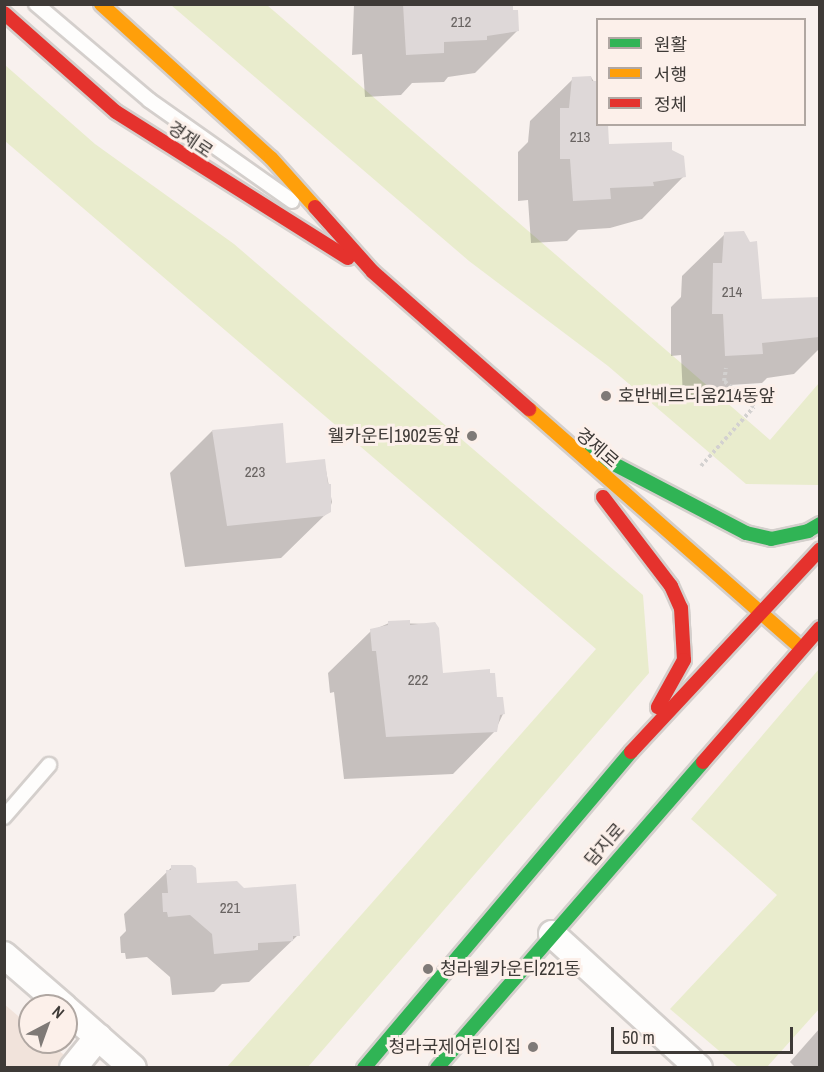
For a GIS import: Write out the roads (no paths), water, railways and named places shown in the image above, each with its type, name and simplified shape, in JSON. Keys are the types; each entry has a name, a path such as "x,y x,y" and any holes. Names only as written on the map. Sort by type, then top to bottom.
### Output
{"main road":[{"name":"경제로","path":"101,4 271,158 373,272 552,433 801,648"},
{"name":"경제로","path":"4,13 116,112 278,218 373,272"},
{"path":"552,433 746,533 771,538 808,531 819,524"},
{"path":"552,433 640,543 677,596 681,608 686,646 680,673 635,747"},
{"path":"364,1068 635,747 698,684 819,549"},
{"name":"담지로","path":"437,1068 819,628"}],"street":[{"path":"552,934 699,1068"},
{"path":"4,955 49,994"},
{"path":"78,1019 133,1068"},
{"path":"73,1068 98,1037"}],"lane":[{"path":"36,4 142,95 340,235"},
{"path":"4,817 49,765"}],"place":[{"name":"호반베르디움214동앞","path":"606,396"},
{"name":"웰카운티1902동앞","path":"472,436"},
{"name":"청라웰카운티221동","path":"428,969"},
{"name":"청라국제어린이집","path":"533,1047"}]}
